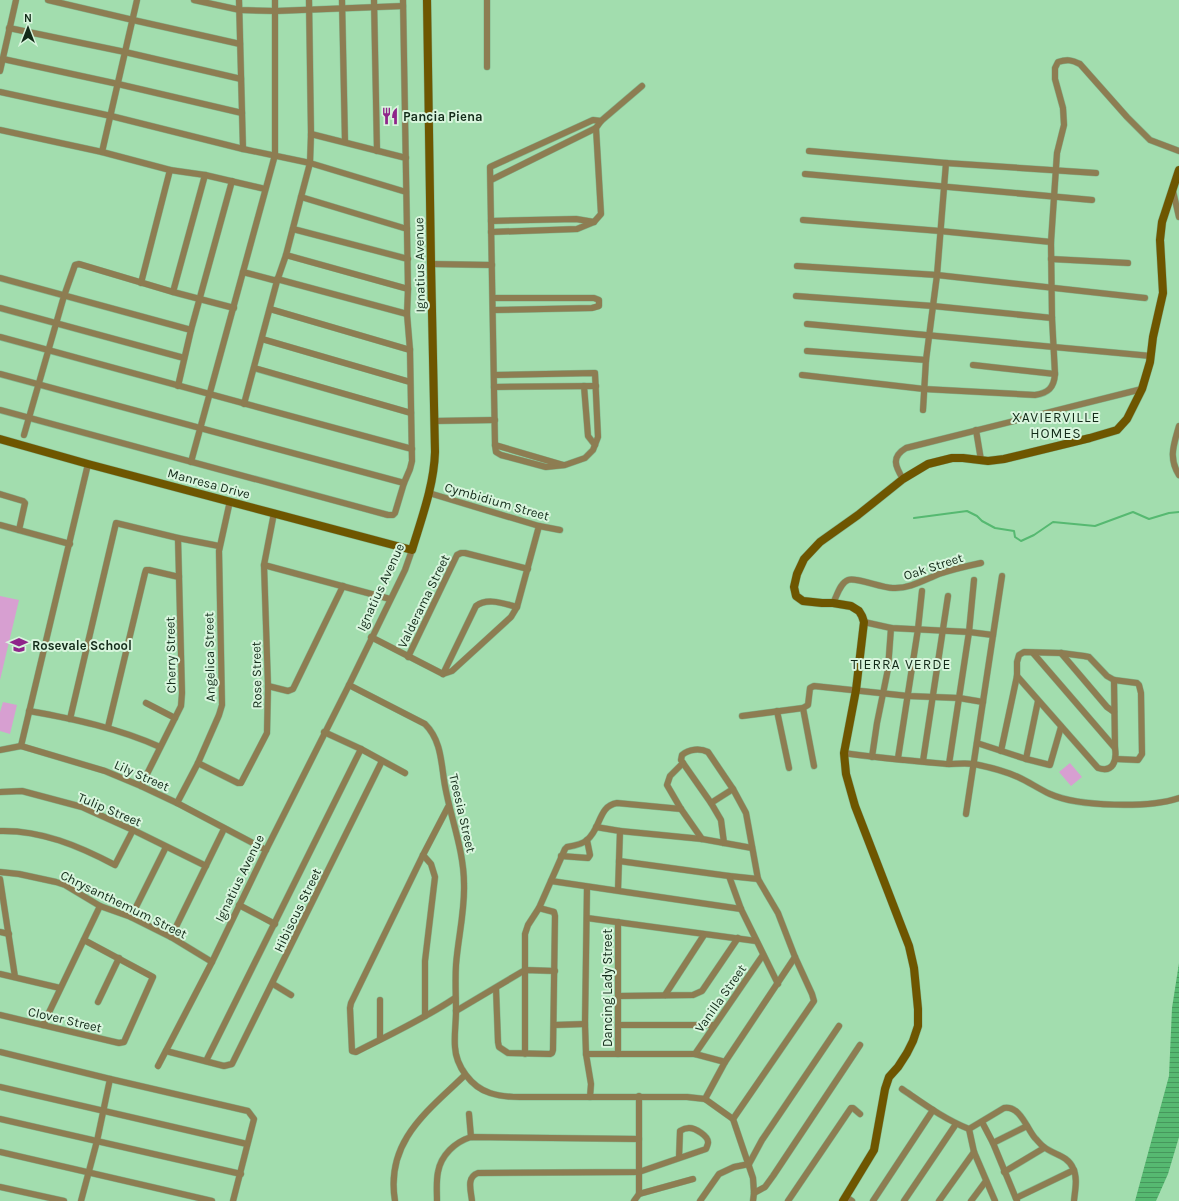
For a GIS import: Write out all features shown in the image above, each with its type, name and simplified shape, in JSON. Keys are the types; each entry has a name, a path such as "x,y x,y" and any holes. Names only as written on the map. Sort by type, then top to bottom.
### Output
{"street":[{"path":"0,71 16,0"},
{"path":"48,0 240,44"},
{"path":"102,152 137,0"},
{"path":"0,410 391,516 395,514 412,461 410,350 407,314 408,259 403,3 374,7 276,11 240,10 194,0"},
{"path":"239,0 243,149"},
{"path":"191,462 275,155 275,0"},
{"path":"244,404 310,163 309,0"},
{"path":"342,0 345,142"},
{"path":"374,0 377,151"},
{"name":"Ignatius Avenue","path":"158,1066 212,962 405,570 429,493 435,463 427,0"},
{"path":"487,0 487,67"},
{"path":"9,28 126,52 241,79"},
{"path":"3,59 242,113"},
{"path":"802,375 924,389 1035,395 1049,390 1054,383 1055,374 1052,318 1051,242 1055,170 1057,153 1064,125 1063,108 1055,78 1055,68 1058,62 1073,60 1080,64 1150,140 1179,151"},
{"path":"490,180 596,128 601,121 642,86"},
{"path":"0,92 110,116 243,149 310,163 406,192"},
{"path":"494,375 595,373 598,437 590,453 585,458 565,465 546,467 501,455 496,452 495,445 492,298 492,232 490,180 491,166 593,120 601,121"},
{"path":"492,232 577,229 594,222 601,214 596,128"},
{"path":"0,130 102,152 170,170 205,175 265,189"},
{"path":"311,134 406,158"},
{"path":"809,151 946,163 1096,173"},
{"path":"923,410 926,360 937,275 946,163"},
{"path":"140,282 170,170"},
{"path":"847,1200 874,1150 885,1089 889,1077 898,1067 913,1040 918,1026 918,1009 914,968 909,946 856,806 846,774 844,753 856,690 864,622 859,611 850,606 803,601 796,596 794,587 796,574 804,559 820,542 858,515 903,479 928,464 942,460 963,458 981,460 1004,459 1117,430 1128,419 1142,389 1151,356 1153,337 1163,293 1160,240 1162,222 1179,170"},
{"path":"804,174 1092,200"},
{"path":"173,292 205,175"},
{"path":"178,386 191,330 232,181"},
{"path":"1172,189 1179,217"},
{"path":"301,197 407,229"},
{"path":"491,221 576,219 594,222"},
{"path":"803,220 1051,242"},
{"path":"293,229 408,259"},
{"path":"286,254 408,289"},
{"path":"1051,260 1128,263"},
{"path":"24,435 73,266 76,264 234,308"},
{"path":"431,264 492,265"},
{"path":"796,266 937,275 1145,298"},
{"path":"243,272 407,314"},
{"path":"0,278 191,330"},
{"path":"796,296 933,306 1052,318"},
{"path":"492,298 594,298 599,300 599,306 592,308 493,310"},
{"path":"0,308 184,358"},
{"path":"270,309 410,350"},
{"path":"807,324 1151,356"},
{"path":"0,337 412,449"},
{"path":"262,339 410,382"},
{"path":"807,350 926,360"},
{"path":"974,365 1055,374"},
{"path":"254,368 411,413"},
{"path":"0,374 404,483"},
{"path":"584,386 588,436 595,445"},
{"path":"494,387 596,386"},
{"path":"903,479 897,468 896,459 899,452 906,448 1142,389"},
{"path":"434,421 495,420"},
{"path":"1179,426 1173,448 1172,460 1179,475"},
{"path":"976,430 981,460"},
{"name":"Manresa Drive","path":"0,439 88,464 412,550"},
{"path":"21,746 88,464"},
{"name":"Cymbidium Street","path":"429,493 539,526 560,530"},
{"path":"0,494 23,501 25,504 19,530"},
{"name":"Angelica Street","path":"176,803 198,763 222,705 219,546 230,501"},
{"name":"Rose Street","path":"198,763 241,783 267,733 268,686 264,565 274,513"},
{"path":"70,718 116,523 219,546"},
{"path":"0,525 70,544"},
{"path":"371,638 443,674 452,671 511,617 517,607 539,526"},
{"name":"Cherry Street","path":"141,786 181,706 182,693 178,538"},
{"name":"Valderama Street","path":"408,657 457,555 460,553 465,553 528,569"},
{"name":"Oak Street","path":"833,603 842,584 848,580 856,580 881,587 898,588 922,582 939,574 980,563"},
{"path":"264,565 390,599"},
{"path":"108,727 146,570 179,577"},
{"path":"966,814 1002,576"},
{"path":"949,764 969,632 974,580"},
{"path":"268,686 288,691 293,689 343,586"},
{"path":"898,758 918,629 922,591"},
{"path":"923,761 948,596"},
{"path":"443,674 476,606 481,602 489,601 517,607"},
{"path":"864,622 891,628 969,632 993,635"},
{"path":"872,757 888,669 891,628"},
{"path":"1001,751 1017,676 1018,655 1024,652 1061,653 1089,657 1107,676 1114,680 1137,683 1139,685 1141,693 1142,754 1138,760 1116,759"},
{"path":"1033,653 1115,748"},
{"path":"1061,653 1107,707 1114,712"},
{"path":"1017,676 1098,768 1103,770 1109,768 1116,759 1114,680"},
{"name":"Treesia Street","path":"349,685 425,724 434,734 439,747 448,807 463,859 464,869 464,886 456,965 455,1049 457,1060 465,1074 481,1089 488,1093 501,1096 687,1096 705,1099"},
{"path":"742,716 803,708 808,705 810,688 812,686 908,696 959,698 983,702"},
{"path":"1026,759 1038,701"},
{"path":"146,703 175,718"},
{"path":"803,708 814,766"},
{"path":"29,711 70,718 108,727 139,737 160,746"},
{"path":"777,711 790,768"},
{"path":"977,743 1050,765 1061,727"},
{"path":"324,732 361,749 405,773"},
{"path":"267,733 274,736"},
{"name":"Lily Street","path":"0,750 21,746 105,771 176,803 224,830 266,850"},
{"path":"166,1051 206,1062 361,749"},
{"path":"724,843 721,820 711,803 683,764 681,757 690,750 703,750 708,752 733,789 748,817 758,879 778,913 814,1001 734,1119"},
{"path":"844,753 949,764 973,764 1018,777 1050,794 1082,802 1139,805 1167,802 1179,798"},
{"name":"Hibiscus Street","path":"206,1062 224,1066 232,1064 273,984 382,761"},
{"path":"683,764 670,776 668,785 680,809 702,839"},
{"path":"711,803 733,789"},
{"name":"Tulip Street","path":"0,792 22,792 82,807 206,866"},
{"path":"525,1054 526,930 539,908 561,856 567,848 587,840 596,827 606,807 610,804 617,803 680,809"},
{"path":"448,807 351,1003 352,1051 356,1052 380,1040 455,998"},
{"path":"596,827 620,832 702,839 752,848"},
{"path":"0,831 25,832 71,844 115,865 133,830"},
{"path":"171,938 224,830"},
{"path":"618,890 620,832"},
{"path":"561,856 588,858 590,855 587,840"},
{"path":"131,917 166,847"},
{"path":"423,855 431,864 435,877 424,961 425,1016"},
{"path":"619,861 758,879"},
{"name":"Chrysanthemum Street","path":"0,872 19,874 65,885 100,906 131,917 212,962"},
{"path":"729,876 741,908 778,984"},
{"path":"0,879 15,977"},
{"path":"551,881 741,908"},
{"path":"587,887 585,1024 586,1054 591,1084 590,1097"},
{"path":"239,905 275,924"},
{"path":"43,1025 100,906"},
{"path":"496,988 498,1042 500,1047 508,1053 552,1053 554,1025 555,913 552,910 539,908"},
{"path":"587,918 756,941"},
{"name":"Dancing Lady Street","path":"618,922 618,1054"},
{"path":"0,932 9,934"},
{"path":"665,995 704,935"},
{"path":"619,996 693,995 702,991 738,938"},
{"path":"84,940 119,958 98,1002"},
{"name":"Vanilla Street","path":"695,1054 763,955"},
{"path":"753,1201 753,1178 734,1119 705,1099 725,1062 795,957"},
{"name":"Clover Street","path":"0,1015 119,1043 124,1042 154,977 119,958"},
{"path":"456,1011 525,970 555,971"},
{"path":"0,974 60,988"},
{"path":"273,984 291,995"},
{"path":"380,1000 380,1040"},
{"path":"554,1025 585,1024"},
{"path":"618,1025 714,1025"},
{"path":"700,1201 719,1174 734,1167 748,1164 762,1140 839,1026"},
{"path":"754,1193 765,1186 773,1176 860,1044"},
{"path":"0,1052 110,1080 248,1111 254,1119 233,1201"},
{"path":"586,1054 695,1054 725,1062"},
{"path":"395,1201 395,1168 400,1151 407,1136 419,1119 465,1074"},
{"path":"81,1201 110,1080"},
{"path":"0,1088 247,1144"},
{"path":"902,1089 956,1124 969,1129 1004,1108 1008,1107 1015,1110 1044,1148 1064,1157 1074,1170 1077,1184 1073,1201"},
{"path":"634,1201 639,1194 639,1096"},
{"path":"788,1201 851,1108 860,1114"},
{"path":"873,1201 933,1110"},
{"path":"469,1114 471,1137"},
{"path":"0,1119 240,1174"},
{"path":"982,1122 993,1143 1017,1200 1074,1170"},
{"path":"904,1201 956,1124"},
{"path":"993,1143 1027,1126"},
{"path":"472,1201 470,1181 474,1175 478,1173 639,1172 706,1149 708,1143 707,1139 696,1130 684,1128 680,1131 679,1136 679,1158"},
{"path":"969,1129 974,1152 995,1201"},
{"path":"437,1201 438,1172 442,1162 450,1149 456,1144 471,1137 639,1139"},
{"path":"1004,1172 1044,1148"},
{"path":"0,1152 212,1201"},
{"path":"939,1201 974,1152"},
{"path":"639,1194 693,1179"},
{"path":"971,1201 986,1181"},
{"path":"0,1187 64,1201"}],"shaded area":[{"path":"0,596 19,600 0,680"},
{"path":"3,702 17,705 10,734 0,731 0,712"},
{"path":"1070,763 1082,777 1071,786 1059,772"},
{"path":"1179,963 1179,1137 1168,1174 1156,1201 1135,1201 1169,1076 1172,1008"}],"waterway":[{"path":"914,518 967,511 995,528 1014,531 1015,537 1021,541 1034,535 1053,522 1095,526 1133,512 1149,519 1169,513 1179,512"}],"place":[{"name":"Pancia Piena","path":"390,116"},
{"name":"Rosevale School","path":"19,645"}],"district":[{"name":"XAVIERVILLE HOMES","path":"1056,426"},
{"name":"TIERRA VERDE","path":"901,664"}]}
